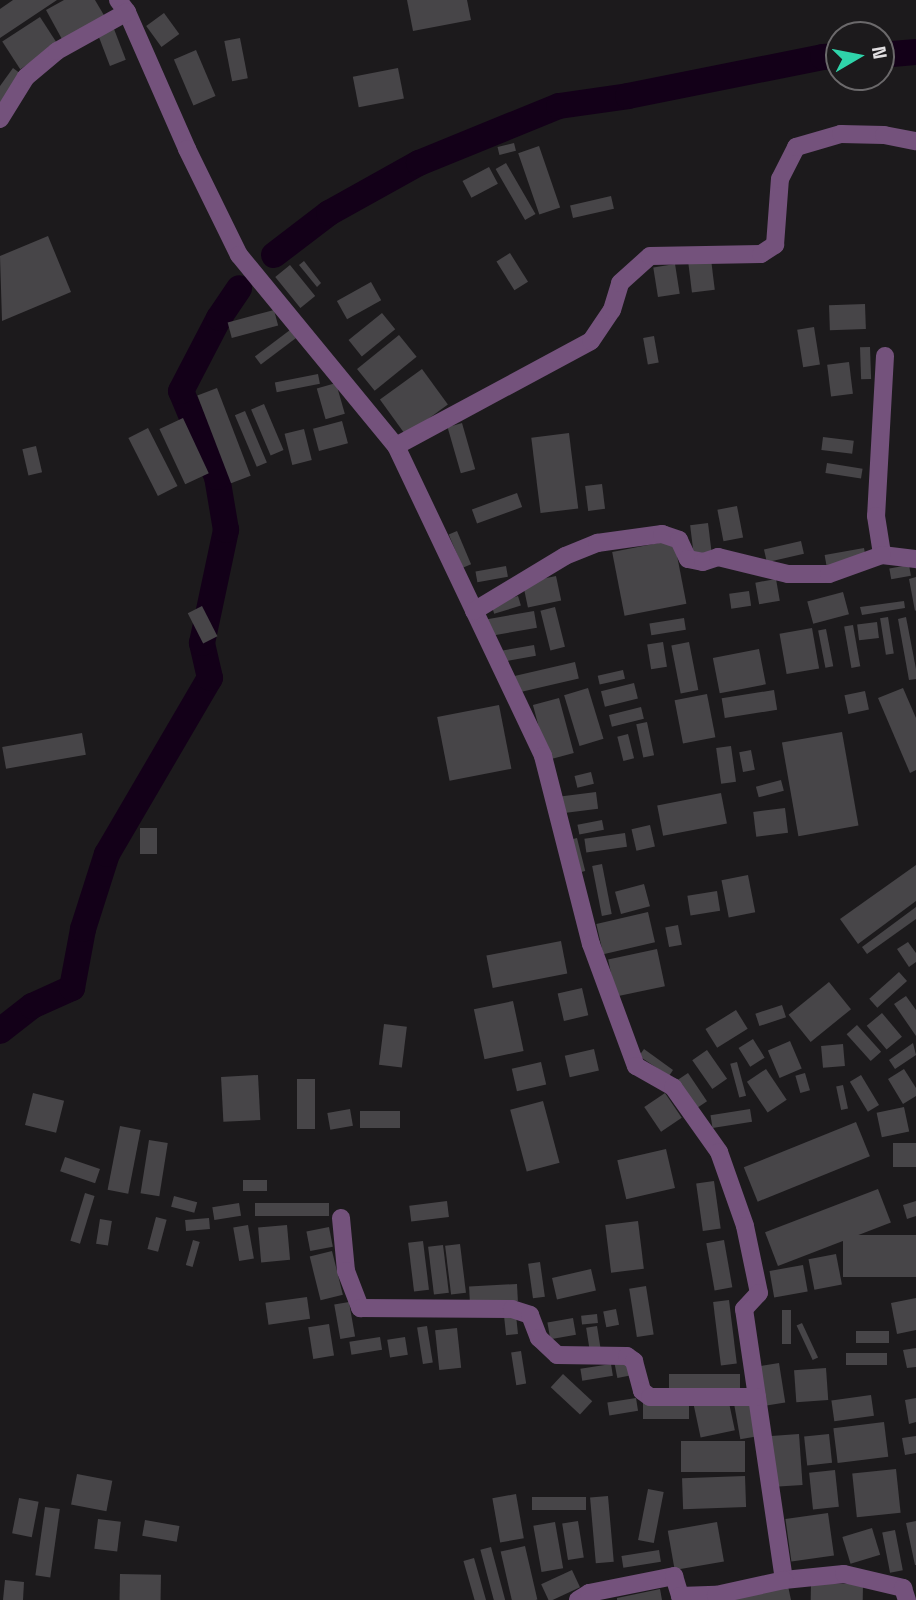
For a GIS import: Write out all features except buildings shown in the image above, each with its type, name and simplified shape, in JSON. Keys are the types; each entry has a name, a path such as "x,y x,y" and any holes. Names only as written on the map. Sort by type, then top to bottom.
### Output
{"street":[{"path":"0,119 26,77 57,51 122,6 239,255 396,446 543,756 591,944 636,1066 673,1087 719,1152 745,1226 759,1293 744,1309 784,1580"},
{"path":"396,446 591,341 612,310 620,283 650,256 761,254 775,245 780,178 796,147 841,134 884,135 916,141"},
{"path":"882,555 876,516 886,356"},
{"path":"474,611 565,556 597,543 662,534 679,540 688,559 704,562 718,557 788,574 829,574 882,555 916,559"},
{"path":"341,1218 346,1271 360,1308 512,1309 530,1315 539,1338 556,1355 627,1356 634,1361 642,1391 650,1397 757,1397"},
{"path":"578,1600 589,1592 674,1576 680,1596 716,1595 784,1580 844,1574 903,1588 906,1600"}],"waterway":[{"path":"895,54 916,52"},
{"path":"274,255 329,213 419,163 559,106 628,96 825,57"},
{"path":"0,1031 32,1006 72,988 83,929 107,854 210,678 202,643 226,530 217,477 181,391 219,318 239,288"}]}
